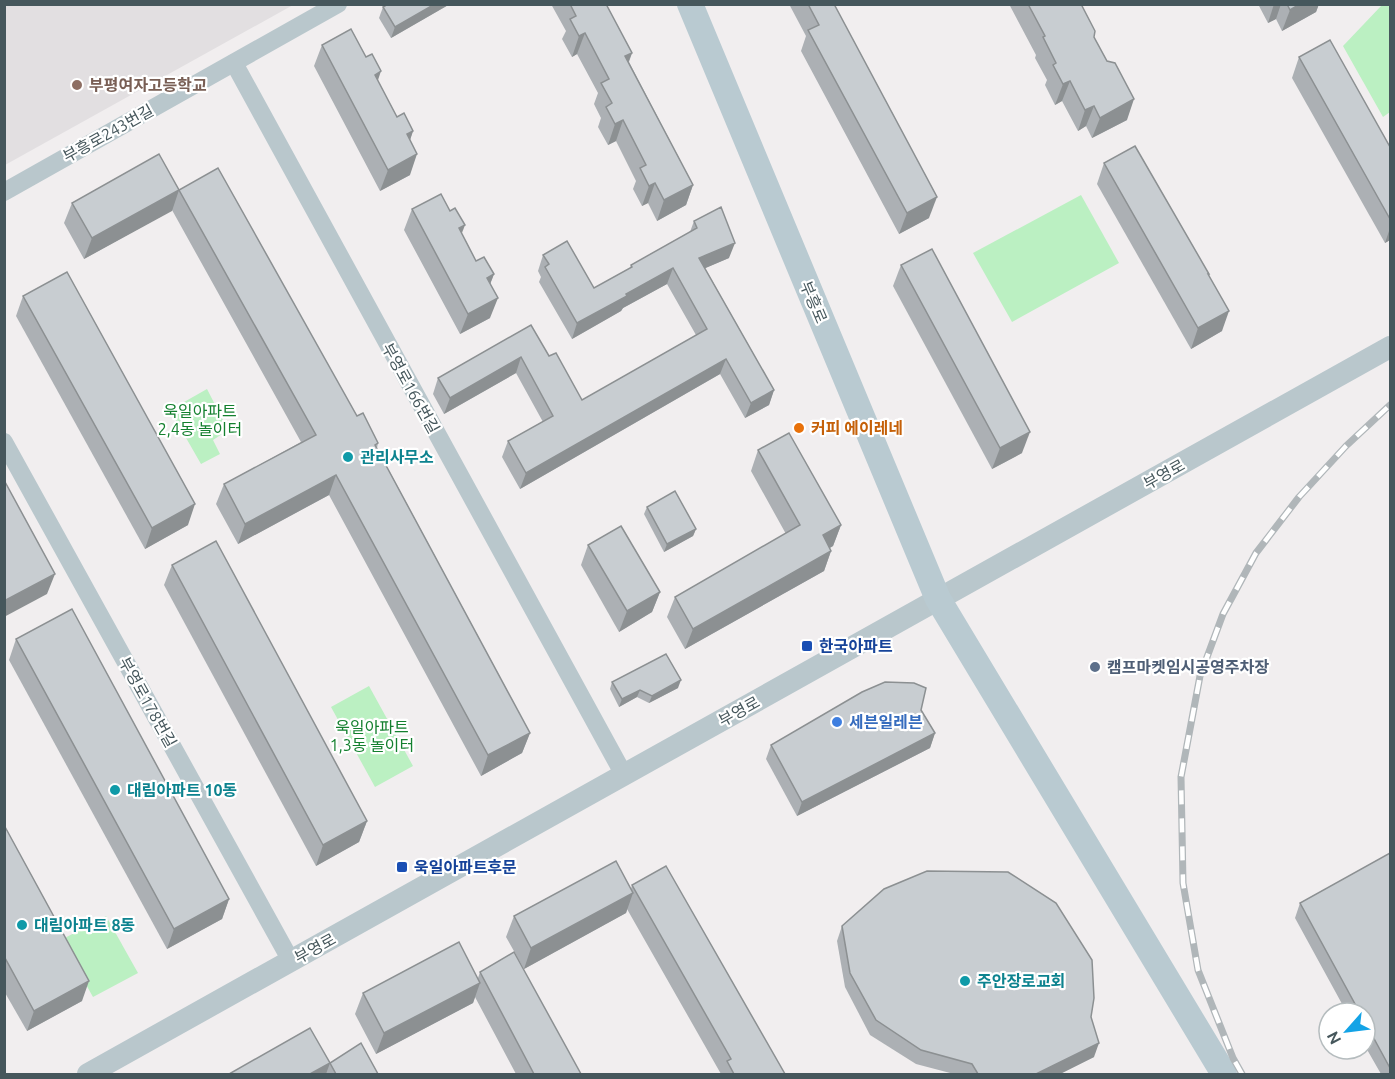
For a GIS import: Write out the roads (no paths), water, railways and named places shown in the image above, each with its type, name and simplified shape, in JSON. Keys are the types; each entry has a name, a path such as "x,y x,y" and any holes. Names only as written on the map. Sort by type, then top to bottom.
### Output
{"main road":[{"name":"부흥로","path":"690,4 938,599 1224,1074"}],"street":[{"name":"부흥로243번길","path":"4,192 338,4"},
{"name":"부영로166번길","path":"234,63 624,775"},
{"name":"부영로","path":"88,1074 1390,347"},
{"name":"부영로178번길","path":"4,442 291,961"}],"railway":[{"path":"1242,1074 1233,1058 1198,970 1183,883 1181,777 1200,676 1223,614 1256,553 1299,497 1346,446 1390,405"}],"place":[{"name":"부평여자고등학교","path":"77,85"},
{"name":"커피 에이레네","path":"799,428"},
{"name":"관리사무소","path":"348,457"},
{"name":"한국아파트","path":"807,646"},
{"name":"캠프마켓임시공영주차장","path":"1095,667"},
{"name":"세븐일레븐","path":"837,722"},
{"name":"대림아파트 10동","path":"115,790"},
{"name":"욱일아파트후문","path":"402,867"},
{"name":"대림아파트 8동","path":"22,925"},
{"name":"주안장로교회","path":"965,981"}],"park label":[{"name":"욱일아파트 2,4동 놀이터","path":"200,420"},
{"name":"욱일아파트 1,3동 놀이터","path":"372,736"}]}
